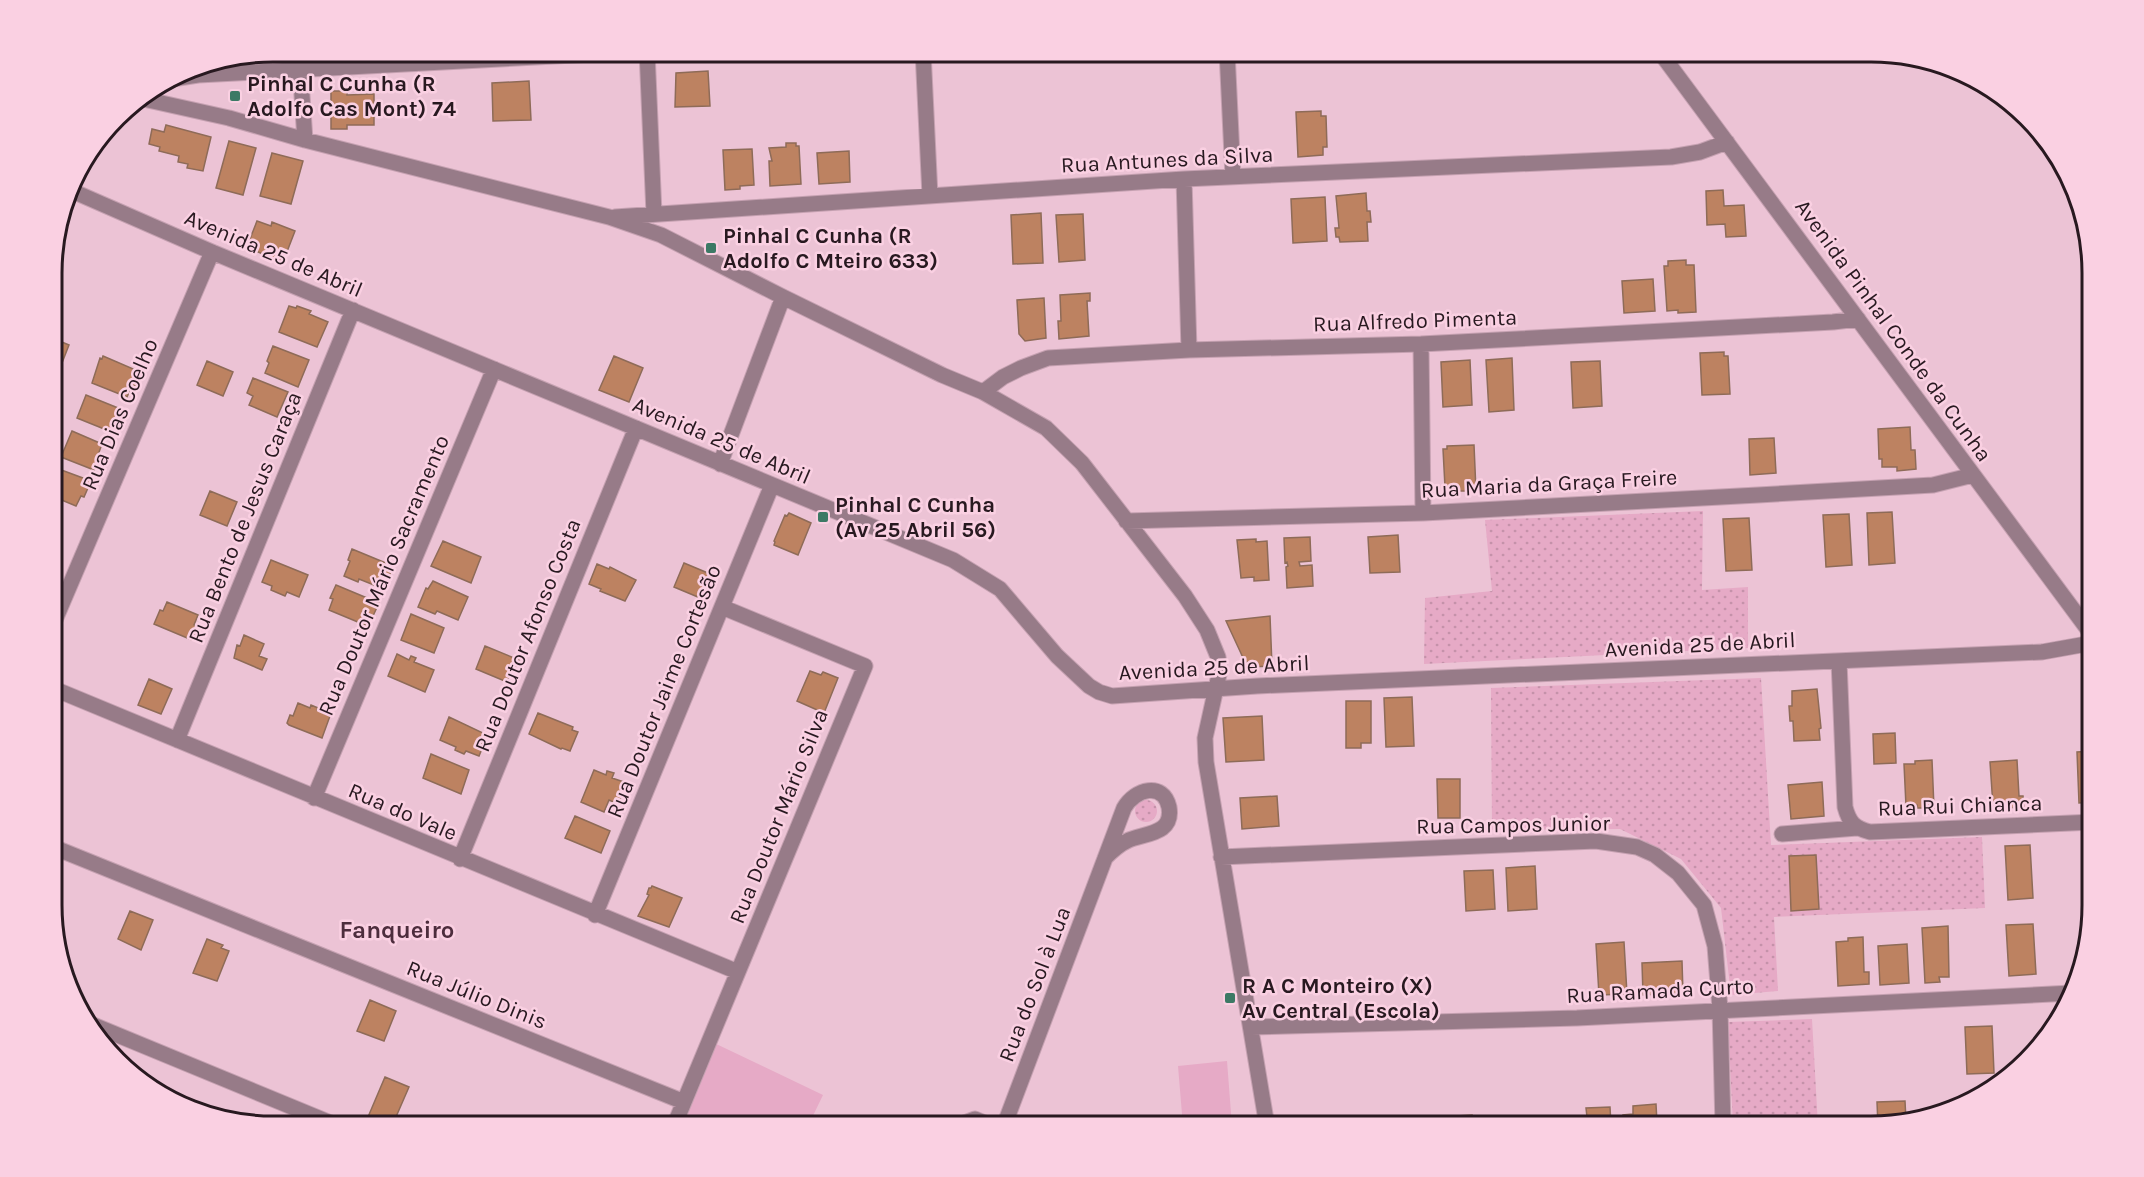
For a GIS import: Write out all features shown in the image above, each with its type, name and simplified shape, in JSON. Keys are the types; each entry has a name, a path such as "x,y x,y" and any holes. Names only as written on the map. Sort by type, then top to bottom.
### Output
{"street":[{"path":"300,62 305,141"},
{"path":"200,75 457,62"},
{"path":"648,62 654,214"},
{"path":"924,62 930,196"},
{"path":"1228,62 1233,177"},
{"name":"Avenida Pinhal Conde da Cunha","path":"1667,62 2082,622"},
{"path":"150,100 230,118 305,141 609,217 661,235 942,375 983,392 1046,428 1082,463 1185,596 1207,630 1218,657 1220,670 1205,738 1209,786 1265,1115"},
{"name":"Rua Antunes da Silva","path":"609,217 1184,179 1671,157 1700,152 1727,142"},
{"path":"1184,179 1189,350"},
{"name":"Avenida 25 de Abril","path":"78,193 212,252 953,560 1000,589 1057,656 1089,686 1112,696 1215,689 2042,652 2082,646"},
{"name":"Rua Dias Coelho","path":"62,604 212,252"},
{"path":"720,464 783,297"},
{"name":"Rua Bento de Jesus Caraça","path":"177,740 353,310"},
{"name":"Rua Alfredo Pimenta","path":"983,392 1003,377 1048,358 1189,350 1421,344 1822,323 1858,319"},
{"path":"1421,344 1423,513"},
{"name":"Rua Doutor Mário Sacramento","path":"314,798 494,369"},
{"name":"Rua Doutor Afonso Costa","path":"460,859 636,428"},
{"name":"Rua Maria da Graça Freire","path":"1126,521 1423,513 1933,485 1973,475"},
{"name":"Rua Doutor Jaime Cortesão","path":"595,915 772,485"},
{"name":"Rua Doutor Mário Silva","path":"678,1116 865,666 722,607"},
{"name":"Rua Rui Chianca","path":"1839,661 1845,807 1848,819 1857,828 1870,832 2082,822"},
{"name":"Rua do Vale","path":"62,692 595,915 738,972"},
{"name":"Rua do Sol à Lua","path":"1008,1116 1105,858 1129,799 1139,791 1145,790 1161,795 1168,804 1170,813 1167,823 1152,835 1128,840 1105,858"},
{"path":"1782,834 1857,828"},
{"name":"Rua Campos Junior","path":"1221,857 1596,841 1637,847 1655,855 1678,873 1704,905 1715,946 1720,1009 1723,1115"},
{"name":"Rua Júlio Dinis","path":"62,851 684,1102"},
{"name":"Rua Ramada Curto","path":"1251,1027 1577,1018 2063,993"},
{"path":"102,1028 314,1116"}],"shaded area":[{"path":"1703,511 1702,590 1748,587 1748,648 1424,664 1425,598 1492,591 1485,520"},
{"path":"1761,678 1771,845 1982,837 1985,908 1774,917 1778,991 1731,995 1721,908 1681,859 1620,829 1492,830 1491,688"},
{"path":"1146,800 1154,803 1157,811 1154,819 1146,822 1138,819 1135,811 1138,803"},
{"path":"1812,1019 1817,1115 1732,1115 1728,1022"},
{"path":"710,1041 823,1095 813,1116 678,1116"},
{"path":"1227,1061 1231,1115 1182,1115 1178,1066"}],"building":[{"path":"708,71 710,106 675,107 676,73"},
{"path":"529,81 531,120 493,121 492,83"},
{"path":"331,91 347,91 347,95 374,94 374,125 347,125 347,129 331,129"},
{"path":"1321,111 1321,116 1326,116 1327,147 1323,147 1323,155 1298,157 1296,112"},
{"path":"166,125 211,137 203,171 187,168 188,164 178,162 179,156 159,151 160,147 149,144 152,129 164,132"},
{"path":"229,141 256,148 243,195 216,188"},
{"path":"786,143 796,143 796,146 799,146 801,184 770,186 769,161 772,161 769,148 786,147"},
{"path":"752,149 754,185 725,190 723,150"},
{"path":"849,151 850,182 819,184 817,153"},
{"path":"272,153 303,161 291,204 260,196"},
{"path":"1723,190 1724,206 1744,205 1746,236 1726,237 1725,224 1707,225 1706,191"},
{"path":"1366,193 1367,211 1370,211 1371,222 1367,222 1368,241 1340,242 1339,237 1336,237 1335,228 1339,228 1336,196"},
{"path":"1325,197 1327,241 1293,243 1291,199"},
{"path":"1041,213 1043,263 1013,264 1011,215"},
{"path":"1083,214 1085,260 1059,262 1056,215"},
{"path":"257,221 271,226 272,222 295,231 283,262 248,248"},
{"path":"1686,260 1686,265 1694,265 1696,312 1667,311 1664,266 1668,266 1668,261"},
{"path":"1653,279 1655,311 1624,313 1622,281"},
{"path":"1090,293 1090,301 1087,301 1089,336 1059,339 1060,295"},
{"path":"1044,298 1046,338 1025,341 1019,334 1017,300"},
{"path":"289,306 311,311 309,314 328,322 317,347 279,332"},
{"path":"62,342 69,345 62,363"},
{"path":"273,346 309,360 298,387 265,373"},
{"path":"1724,352 1724,356 1728,356 1730,394 1702,395 1700,353"},
{"path":"103,356 138,371 136,374 142,376 137,387 132,385 127,397 92,383 100,358 102,359"},
{"path":"614,356 643,368 629,402 599,390"},
{"path":"1512,358 1514,410 1489,412 1486,360"},
{"path":"1470,360 1472,405 1443,407 1441,362"},
{"path":"207,361 233,372 223,396 197,385"},
{"path":"1600,361 1602,406 1573,408 1571,362"},
{"path":"253,378 288,392 277,417 249,405 253,396 247,393"},
{"path":"86,395 123,410 114,433 77,418"},
{"path":"1910,427 1911,450 1915,450 1916,469 1897,471 1897,467 1882,467 1882,459 1879,459 1878,429"},
{"path":"72,431 102,444 94,470 62,457"},
{"path":"1774,438 1776,473 1750,475 1749,439"},
{"path":"1474,445 1476,491 1448,491 1445,487 1443,449 1447,449 1447,446"},
{"path":"62,470 91,481 84,497 81,496 76,506 62,500"},
{"path":"210,491 237,502 227,526 200,515"},
{"path":"1892,512 1895,563 1869,565 1867,513"},
{"path":"789,513 811,523 798,555 774,545 785,515"},
{"path":"1849,514 1852,565 1826,567 1823,515"},
{"path":"1749,518 1752,570 1726,571 1723,519"},
{"path":"1398,535 1400,572 1370,573 1368,537"},
{"path":"1310,537 1311,561 1299,562 1300,566 1312,565 1313,586 1287,588 1286,567 1288,566 1287,562 1285,563 1284,538"},
{"path":"1256,539 1256,542 1267,541 1269,580 1254,581 1254,577 1241,578 1237,540"},
{"path":"443,541 481,557 471,583 431,566"},
{"path":"352,549 393,566 384,589 344,576"},
{"path":"271,560 308,575 299,597 287,592 285,596 271,590 272,586 262,582"},
{"path":"684,563 715,576 705,600 674,587"},
{"path":"597,564 609,569 610,567 636,580 625,601 589,584"},
{"path":"433,581 468,597 458,620 437,611 435,614 418,607 426,588 428,589"},
{"path":"336,585 379,603 373,616 370,614 365,625 329,610 333,599 330,598"},
{"path":"167,602 198,615 194,625 198,627 192,640 154,624 160,610 163,611"},
{"path":"411,614 444,628 434,653 401,640"},
{"path":"1270,616 1272,666 1251,667 1251,662 1245,662 1226,621"},
{"path":"244,635 264,644 259,656 267,659 262,670 234,658 237,645 240,646"},
{"path":"485,646 519,660 514,671 511,670 507,682 476,669"},
{"path":"397,654 409,660 411,656 416,658 414,662 434,670 425,692 388,676"},
{"path":"810,671 821,675 823,672 838,678 824,713 797,701"},
{"path":"149,679 172,689 161,714 138,705"},
{"path":"1817,689 1820,740 1794,741 1793,721 1790,721 1789,706 1792,706 1792,691"},
{"path":"1412,697 1414,746 1386,747 1384,698"},
{"path":"1346,701 1371,701 1371,743 1361,743 1361,748 1346,748"},
{"path":"298,703 310,708 311,705 330,716 322,738 287,723 290,715 293,716"},
{"path":"538,713 573,727 572,730 578,732 570,751 529,734"},
{"path":"1262,716 1264,760 1226,762 1223,718"},
{"path":"449,717 483,733 479,742 484,744 479,756 466,751 464,754 455,750 456,747 440,740"},
{"path":"1895,733 1896,763 1874,764 1873,734"},
{"path":"2077,752 2082,752 2082,803 2079,803"},
{"path":"431,754 469,770 461,794 423,778"},
{"path":"1932,760 1934,808 1906,806 1904,764"},
{"path":"2017,760 2019,796 2023,796 2024,807 1993,806 1990,762"},
{"path":"594,770 606,775 607,771 614,773 612,778 627,783 618,804 609,800 604,812 581,802"},
{"path":"1437,779 1460,779 1460,818 1438,818"},
{"path":"1822,782 1824,816 1791,819 1788,785"},
{"path":"1277,796 1279,826 1242,829 1240,798"},
{"path":"575,816 610,831 601,853 565,838"},
{"path":"2030,845 2033,898 2008,900 2005,846"},
{"path":"1816,855 1819,909 1791,911 1789,856"},
{"path":"1535,866 1537,909 1508,911 1506,868"},
{"path":"1493,870 1495,909 1466,911 1464,871"},
{"path":"652,886 682,898 669,927 638,916 649,895 647,894 649,888"},
{"path":"130,911 153,920 141,950 118,939"},
{"path":"2033,924 2036,974 2009,976 2006,925"},
{"path":"1948,926 1949,977 1939,977 1940,982 1925,983 1922,928"},
{"path":"1863,937 1864,972 1869,972 1869,984 1838,986 1836,942"},
{"path":"207,939 223,945 221,948 229,951 217,981 193,973"},
{"path":"1624,942 1627,994 1599,995 1596,944"},
{"path":"1907,944 1909,983 1880,985 1878,946"},
{"path":"1682,961 1683,993 1643,995 1642,963"},
{"path":"370,1000 396,1011 384,1041 357,1031"},
{"path":"1992,1026 1994,1073 1967,1074 1965,1027"},
{"path":"385,1077 409,1087 396,1116 368,1116"},
{"path":"1905,1101 1906,1113 1878,1115 1877,1102"},
{"path":"1656,1104 1657,1115 1623,1115 1633,1114 1633,1106"},
{"path":"1610,1107 1610,1115 1587,1115 1586,1108"}],"place":[{"name":"Pinhal C Cunha (R Adolfo Cas Mont) 74","path":"235,96"},
{"name":"Pinhal C Cunha (R Adolfo C Mteiro 633)","path":"711,248"},
{"name":"Pinhal C Cunha (Av 25 Abril 56)","path":"823,517"},
{"name":"R A C Monteiro (X) Av Central (Escola)","path":"1230,998"}],"district":[{"name":"Fanqueiro","path":"397,930"}]}
